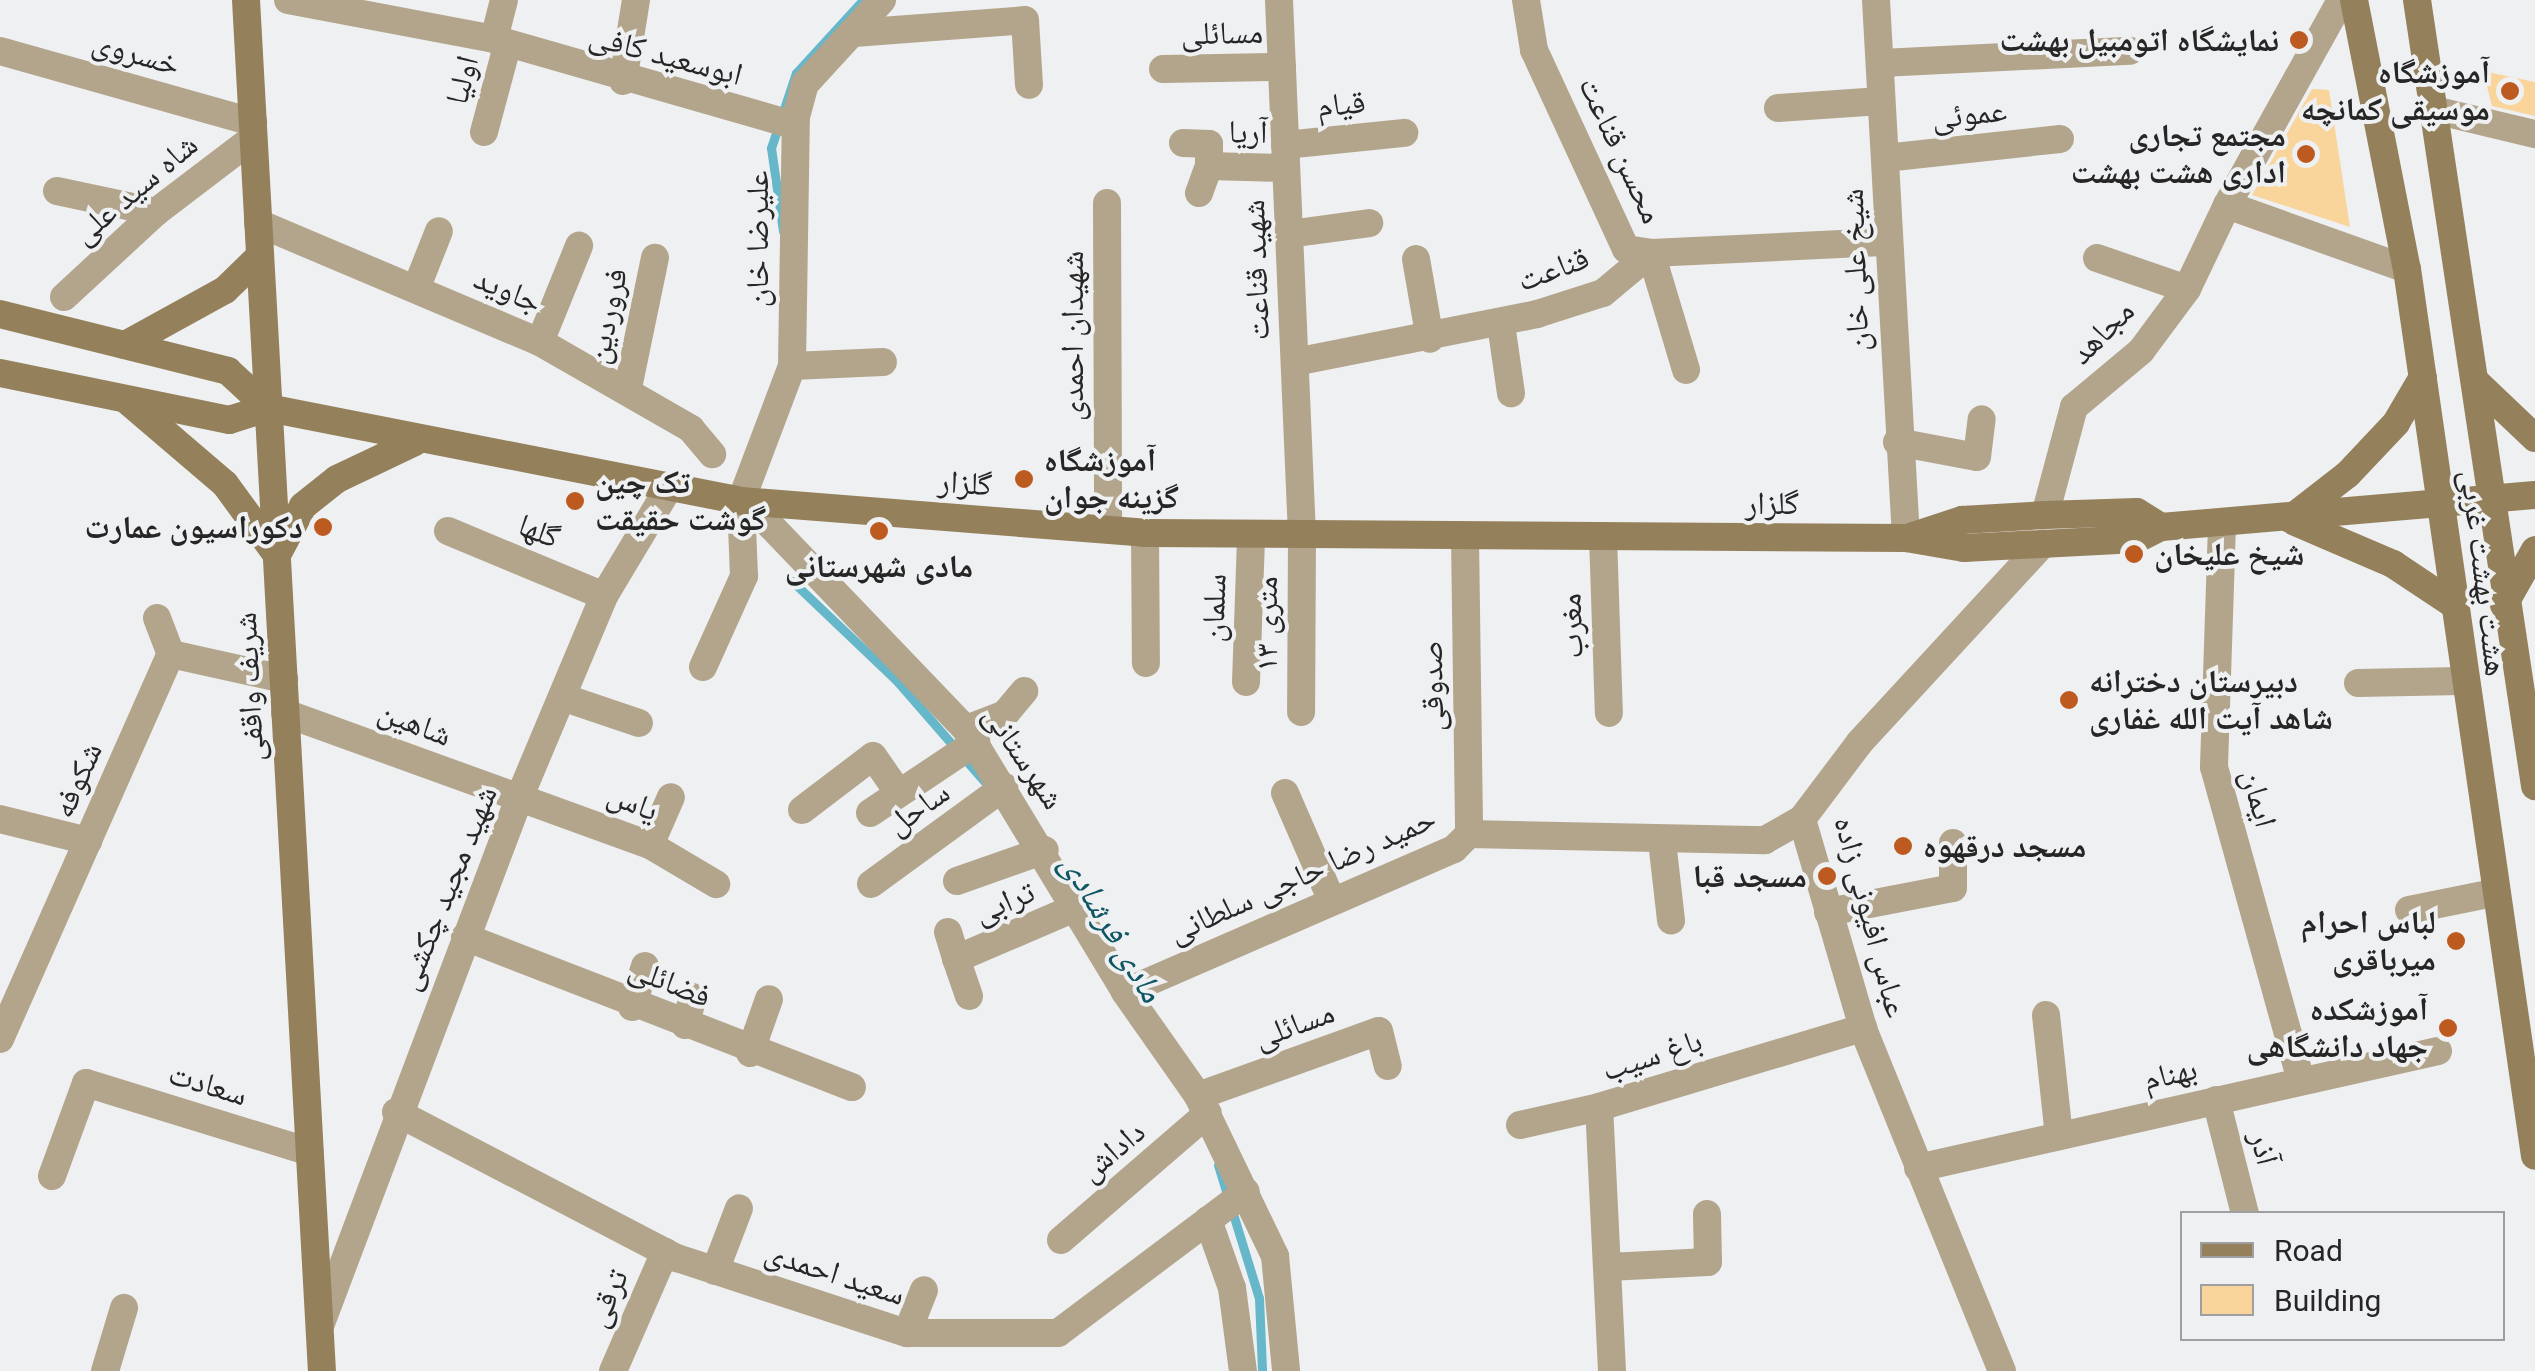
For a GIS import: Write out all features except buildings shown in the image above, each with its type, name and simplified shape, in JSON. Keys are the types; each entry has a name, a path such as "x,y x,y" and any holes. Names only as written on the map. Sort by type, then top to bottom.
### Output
{"main road":[{"name":"شریف واقفی","path":"246,0 322,1371"},
{"name":"هشت بهشت غربی","path":"2354,0 2407,270 2442,506 2462,681 2535,1156"},
{"name":"هشت بهشت غربی","path":"2417,0 2476,384 2488,501 2535,786"},
{"path":"125,345 209,300 260,256"},
{"path":"0,314 228,371 268,408"},
{"path":"2,375 229,420 268,408"},
{"path":"2423,377 2384,436 2289,520 2393,564 2452,604"},
{"path":"2476,384 2535,438"},
{"path":"129,402 225,484 276,554 303,506 338,480 415,442"},
{"name":"گلزار","path":"268,408 415,442 744,501 1144,533 1906,538 1964,548 2137,539 2162,527 2289,520 2535,495"},
{"name":"گلزار","path":"1906,538 1962,520 2045,515 2137,512 2162,527"},
{"path":"2504,605 2535,550"}],"street":[{"name":"ابوسعید کافی","path":"288,0 364,5 622,81 794,125"},
{"name":"اولیا","path":"484,132 501,43 504,0"},
{"path":"622,81 636,0"},
{"name":"علیرضا خان","path":"744,501 792,366 794,125 805,84 882,0"},
{"name":"شهید قناعت","path":"1279,0 1302,536"},
{"name":"محسن قناعت","path":"1526,0 1534,50 1626,249 1650,253 1686,370"},
{"name":"شیخ علی خان","path":"1876,0 1897,442 1906,538"},
{"name":"مجاهد","path":"2045,515 2074,407 2142,351 2187,290 2227,204 2341,0"},
{"path":"854,32 1025,20 1028,86"},
{"name":"خسروی","path":"0,51 253,130"},
{"path":"1881,63 2130,51"},
{"name":"مسائلی","path":"1163,69 1282,66"},
{"path":"1778,108 1881,101"},
{"path":"2434,110 2535,134"},
{"name":"شاه سید علی","path":"64,297 253,130"},
{"name":"قیام","path":"1286,156 1404,133"},
{"name":"عموئی","path":"1885,158 2060,139"},
{"name":"آریا","path":"1183,144 1209,144 1208,166 1199,193"},
{"name":"آریا","path":"1208,166 1286,156"},
{"path":"57,191 156,212"},
{"name":"شهیدان احمدی","path":"1107,203 1108,530"},
{"path":"2227,204 2407,270"},
{"name":"جاوید","path":"258,223 540,342 628,388 691,429 712,454"},
{"path":"1289,234 1368,223"},
{"path":"416,289 439,231"},
{"path":"1650,253 1888,242"},
{"path":"540,342 579,246"},
{"name":"قناعت","path":"1294,362 1501,324 1603,293 1650,253"},
{"name":"فروردین","path":"628,388 654,258"},
{"path":"2098,258 2187,290"},
{"path":"1416,259 1430,339"},
{"path":"1501,324 1511,394"},
{"path":"792,366 883,362"},
{"path":"1897,442 1977,457 1982,418"},
{"name":"شهید مجید چکشی","path":"320,1326 396,1112 520,796 565,698 604,596 668,489"},
{"path":"704,666 744,576 744,501"},
{"name":"شهرستانی","path":"744,501 971,735 1045,850 1125,992 1203,1104 1276,1256 1286,1371"},
{"name":"ایمان","path":"2222,525 2214,767 2302,1080"},
{"name":"گلها","path":"448,531 604,596"},
{"path":"1144,533 1146,663"},
{"name":"سلمان","path":"1246,682 1251,536"},
{"name":"۱۳ متری","path":"1301,712 1302,536"},
{"name":"مغرب","path":"1603,536 1609,712"},
{"name":"صدوقی","path":"1465,538 1469,834"},
{"name":"عباس افیونی زاده","path":"2002,1371 1863,1028 1802,819 1860,742 2044,544"},
{"path":"157,618 171,654 284,679"},
{"name":"شکوفه","path":"0,1039 171,654"},
{"path":"2358,684 2462,681"},
{"path":"870,813 971,735 1005,714 1024,690"},
{"path":"565,698 638,723"},
{"name":"شاهین","path":"285,713 520,796"},
{"path":"802,810 873,756 898,792"},
{"name":"ساحل","path":"871,884 1004,787"},
{"path":"1285,793 1332,901"},
{"name":"یاس","path":"520,796 650,845 716,884"},
{"path":"650,845 671,797"},
{"path":"0,819 88,842"},
{"name":"حمید رضا حاجی سلطانی","path":"1125,992 1454,849 1469,834 1662,841 1764,840 1802,819"},
{"path":"1662,841 1671,920"},
{"path":"1828,912 1953,888 1953,843"},
{"path":"958,881 1045,850"},
{"path":"2408,910 2494,893"},
{"name":"ترابی","path":"970,996 952,946 1041,927 1077,907"},
{"name":"فضائلی","path":"465,936 632,1007 852,1088"},
{"path":"632,1007 646,966"},
{"path":"685,1025 693,998"},
{"path":"750,1053 768,999"},
{"path":"2046,1015 2059,1136"},
{"name":"باغ سیب","path":"1612,1371 1599,1107 1863,1028"},
{"name":"مسائلی","path":"1203,1104 1380,1031 1388,1066"},
{"name":"بهنام","path":"1918,1168 2438,1051"},
{"name":"سعادت","path":"52,1176 86,1083 310,1152"},
{"name":"آذر","path":"2216,1100 2244,1211"},
{"name":"داداش","path":"1061,1240 1184,1136 1203,1104"},
{"path":"1520,1125 1599,1107"},
{"name":"سعید احمدی","path":"396,1112 665,1252 907,1333 1058,1333 1246,1192"},
{"path":"715,1271 739,1208"},
{"path":"1608,1268 1708,1262 1706,1214"},
{"path":"1208,1220 1232,1288 1243,1371"},
{"name":"ترقی","path":"613,1371 665,1252"},
{"path":"1232,1288 1276,1256"},
{"path":"907,1333 924,1290"},
{"path":"105,1371 124,1308"}],"waterway":[{"name":"مادی فرشادی","path":"783,231 771,148 796,73 863,0"},
{"name":"مادی فرشادی","path":"792,581 897,681 984,781"},
{"name":"مادی فرشادی","path":"1218,1165 1259,1298 1262,1371"}],"place":[{"name":"نمایشگاه اتومبیل بهشت","path":"2299,40"},
{"name":"آموزشگاه موسیقی کمانچه","path":"2510,91"},
{"name":"مجتمع تجاری اداری هشت بهشت","path":"2306,154"},
{"name":"آموزشگاه گزینه جوان","path":"1024,479"},
{"name":"تک چین گوشت حقیقت","path":"575,501"},
{"name":"دکوراسیون عمارت","path":"323,527"},
{"name":"مادی شهرستانی","path":"879,531"},
{"name":"شیخ علیخان","path":"2134,554"},
{"name":"دبیرستان دخترانه شاهد آیت الله غفاری","path":"2069,700"},
{"name":"مسجد درقهوه","path":"1903,846"},
{"name":"مسجد قبا","path":"1827,876"},
{"name":"لباس احرام میرباقری","path":"2456,941"},
{"name":"آموزشکده جهاد دانشگاهی","path":"2448,1028"}]}
